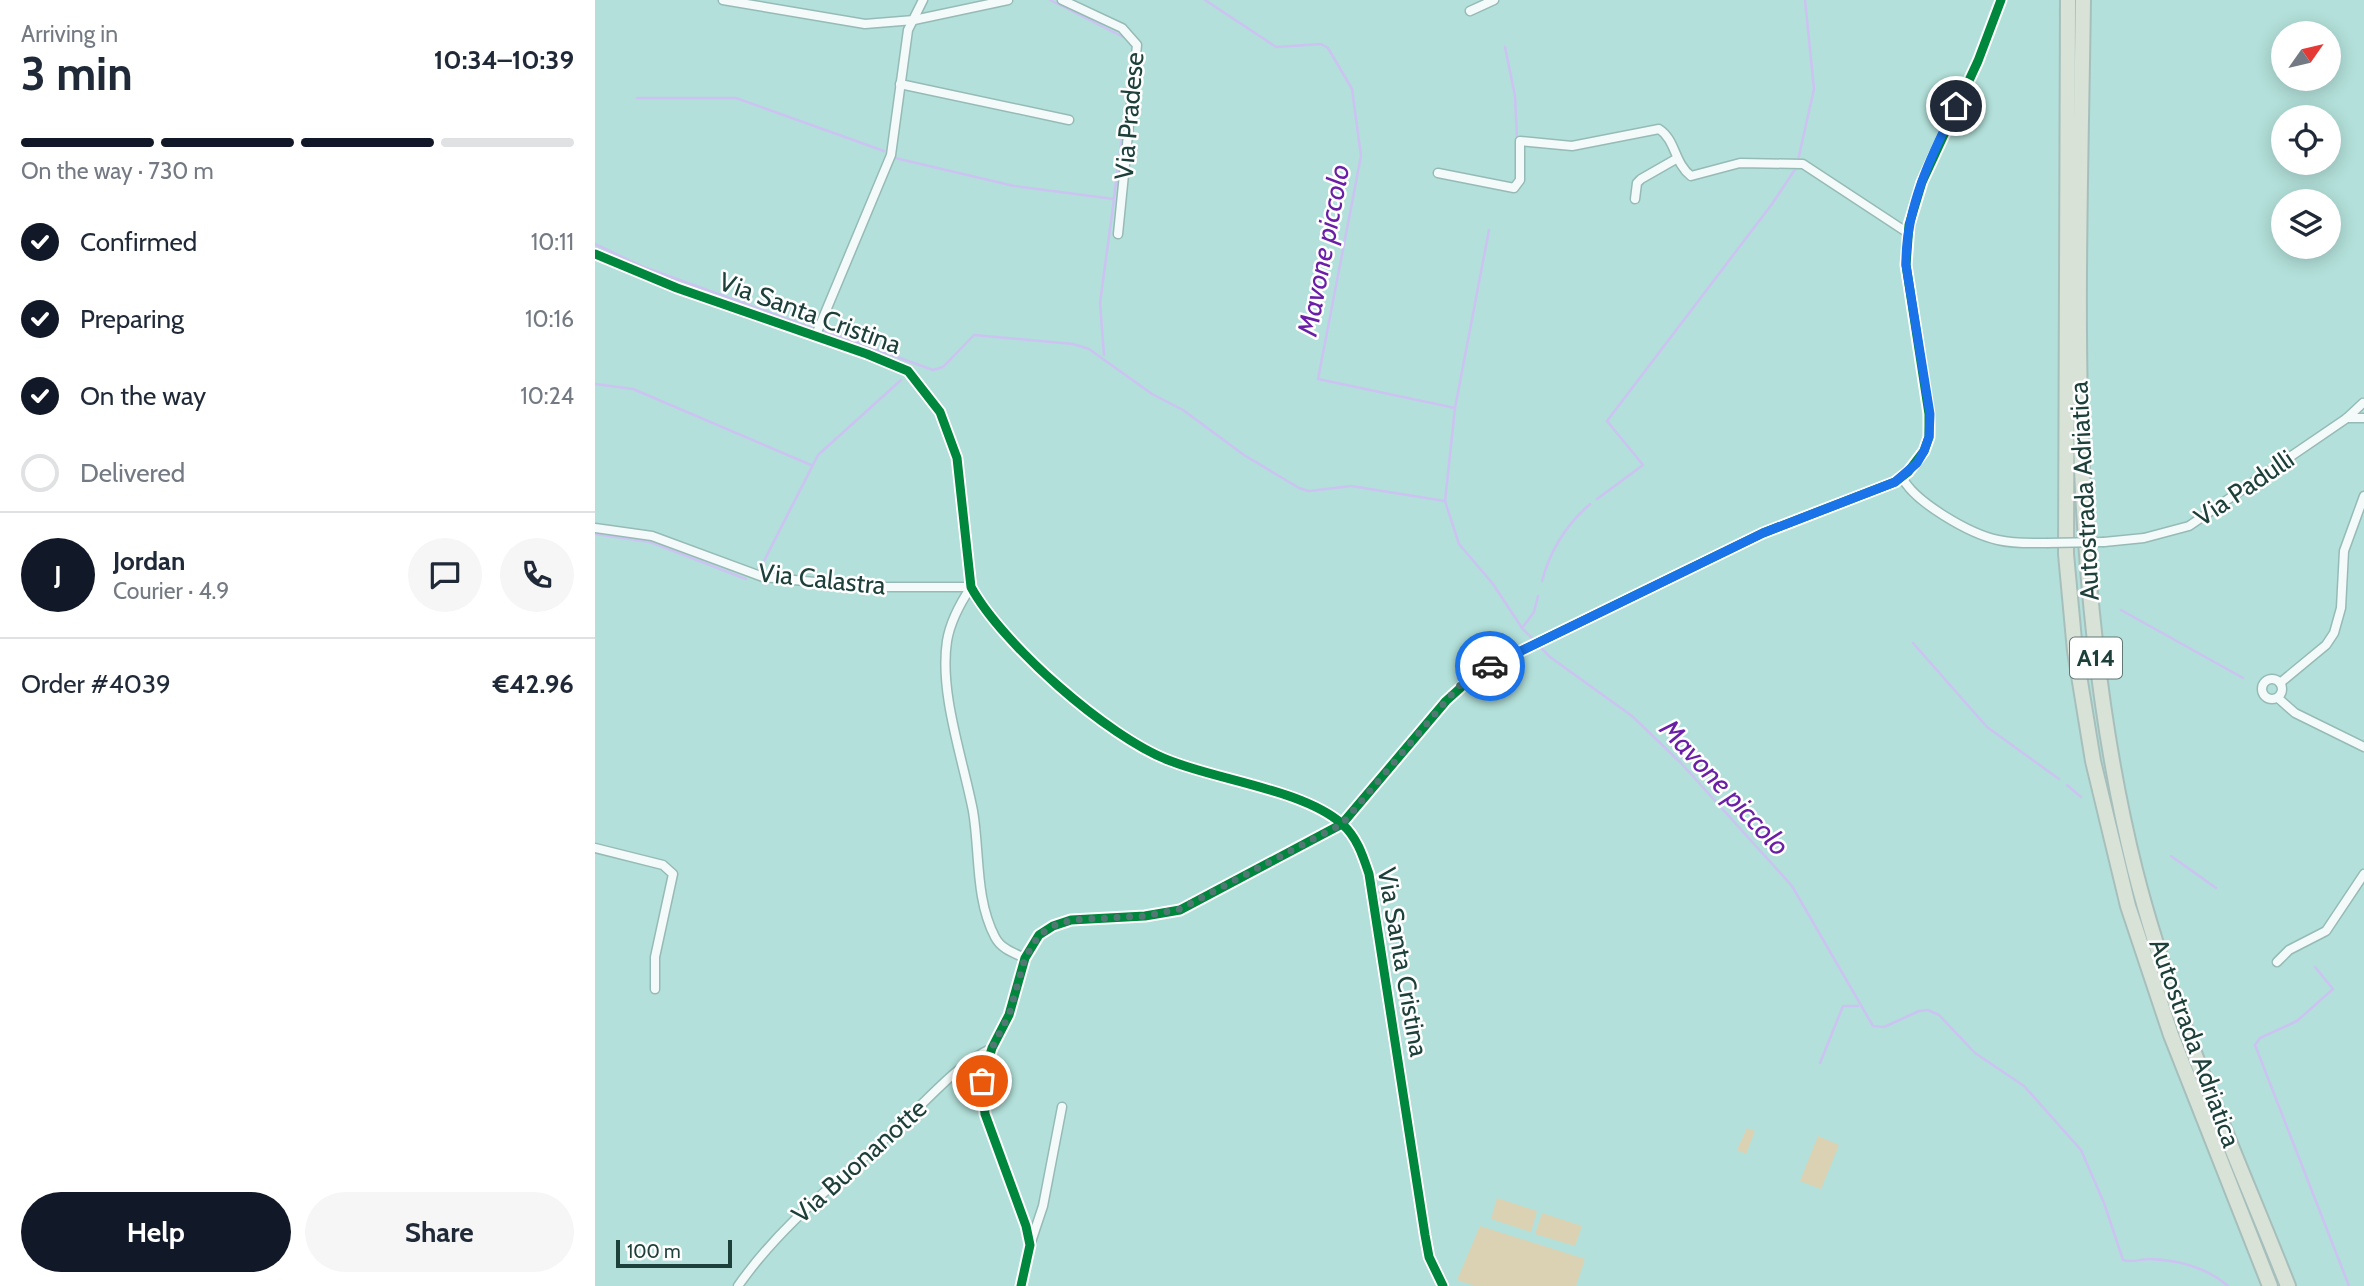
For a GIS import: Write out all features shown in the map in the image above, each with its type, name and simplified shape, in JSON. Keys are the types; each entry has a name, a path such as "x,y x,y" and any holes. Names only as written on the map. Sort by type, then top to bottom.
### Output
{"highway":[{"name":"Autostrada Adriatica","path":"2068,0 2066,554 2075,651 2088,734 2132,919 2171,1035 2270,1286"},
{"name":"Autostrada Adriatica","path":"2083,0 2078,380 2092,631 2108,744 2136,872 2185,1027 2288,1286"}],"street":[{"path":"723,0 850,24 914,20 1008,0"},
{"path":"815,337 891,155 908,30 923,0"},
{"name":"Via Pradese","path":"1062,0 1122,28 1137,45 1118,234"},
{"path":"1469,11 1495,0"},
{"path":"1030,1245 1018,1198 983,1105 982,1081 992,1048 1009,1015 1025,958 1039,935 1053,926 1071,920 1145,916 1180,909 1342,824 1461,684 1478,671 1763,533 1902,477 1924,451 1929,437 1930,414 1906,265 1907,233 1922,182 1978,61 2001,0"},
{"path":"900,84 1069,120"},
{"path":"1438,173 1514,188 1520,180 1520,141 1571,146 1658,129 1668,137 1676,159 1691,176 1740,163 1803,164 1907,233"},
{"path":"1635,199 1637,183 1641,179 1676,159"},
{"name":"Via Santa Cristina","path":"595,254 677,288 908,371 940,412 957,458 971,587 979,602 1031,660 1067,692 1138,746 1168,760 1302,802 1342,824 1360,848 1369,874 1425,1235 1429,1257 1443,1286"},
{"path":"2364,402 2364,411"},
{"name":"Via Padulli","path":"1902,477 1919,499 1994,540 2019,544 2144,538 2199,521 2347,418 2364,402"},
{"path":"2347,418 2364,418"},
{"path":"2280,683 2321,651 2335,633 2341,608 2344,551 2364,496"},
{"name":"Via Calastra","path":"595,528 652,536 764,577 866,587 971,587"},
{"path":"971,587 947,640 947,671 955,727 974,813 985,907 995,939 1007,950 1025,958"},
{"path":"2280,683 2269,680 2262,689 2266,697 2278,698 2295,713 2364,747"},
{"path":"2278,698 2282,689 2280,683"},
{"path":"595,848 663,866 673,874 655,957 656,989"},
{"path":"2277,962 2298,944 2321,935 2364,874"},
{"name":"Via Buonanotte","path":"738,1286 773,1239 821,1193 944,1084 992,1048"},
{"path":"1021,1286 1030,1245 1043,1206 1062,1107"}],"shaded area":[{"path":"1747,1128 1755,1131 1746,1154 1737,1150"},
{"path":"1818,1136 1839,1145 1821,1189 1800,1181"},
{"path":"1497,1198 1537,1211 1531,1232 1491,1219"},
{"path":"1542,1213 1582,1226 1575,1246 1535,1234"},
{"path":"1480,1226 1585,1259 1576,1286 1475,1286 1457,1280"}],"waterway":[{"name":"Mavone piccolo","path":"1050,0 1129,40"},
{"name":"Mavone piccolo","path":"1205,0 1276,47 1321,44 1328,48 1352,89 1361,156 1318,379 1455,408 1445,501"},
{"name":"Mavone piccolo","path":"1798,160 1814,89 1805,0"},
{"name":"Mavone piccolo","path":"1505,47 1515,96 1517,138"},
{"name":"Mavone piccolo","path":"1114,197 1131,69"},
{"name":"Mavone piccolo","path":"637,98 736,98 884,151"},
{"name":"Mavone piccolo","path":"895,158 1014,186 1114,199 1100,303 1104,355"},
{"name":"Mavone piccolo","path":"1597,499 1643,465 1607,421 1772,204 1796,168"},
{"name":"Mavone piccolo","path":"1455,408 1489,230"},
{"name":"Mavone piccolo","path":"595,244 641,266 812,328"},
{"name":"Mavone piccolo","path":"822,330 933,370 943,367 974,335 1073,344 1089,349 1152,394 1183,410 1244,455 1299,488 1309,491 1351,486 1445,501 1459,544 1493,584 1522,628 1550,657 1632,716 1681,763 1792,886 1873,1026 1884,1027 1919,1011 1928,1010 1939,1015 1975,1053 2024,1086 2081,1150 2104,1203 2123,1260 2150,1259 2181,1263 2211,1274 2228,1286"},
{"path":"764,561 818,455 901,380"},
{"path":"595,384 633,389 811,465"},
{"name":"Mavone piccolo","path":"1542,581 1560,539 1590,504"},
{"path":"595,534 650,542 746,579"},
{"name":"Mavone piccolo","path":"1522,628 1534,612 1538,596"},
{"name":"Mavone piccolo","path":"2121,610 2243,678"},
{"name":"Mavone piccolo","path":"1913,643 1987,727 2059,779"},
{"name":"Mavone piccolo","path":"2067,785 2081,797"},
{"name":"Mavone piccolo","path":"2171,856 2216,888"},
{"name":"Mavone piccolo","path":"2315,967 2333,989 2297,1021 2260,1038 2255,1045 2349,1286"},
{"name":"Mavone piccolo","path":"1820,1063 1843,1006 1858,1006"}],"cycle path":[{"path":"1021,1286 1030,1245 1026,1226 985,1114 982,1081 992,1048 1009,1015 1025,958 1039,935 1053,926 1071,920 1145,916 1180,910 1342,824 1446,701 1478,672 1763,533 1895,482 1908,472 1924,451 1929,437 1929,414 1906,265 1909,225 1922,182 1978,61 2001,0"},
{"path":"595,254 677,288 867,354 908,371 940,412 957,458 971,587 1006,635 1087,710 1144,748 1188,767 1306,802 1326,812 1352,835 1369,874 1425,1235 1429,1257 1443,1286"}],"way so far":[{"path":"982,1081 992,1048 1003,1032 1009,1015 1025,958 1039,935 1053,926 1071,920 1145,916 1180,909 1198,902 1342,824 1461,684 1490,666"}],"route":[{"path":"1490,666 1763,533 1895,482 1917,463 1929,437 1930,414 1906,265 1906,244 1922,182 1956,106"}]}
